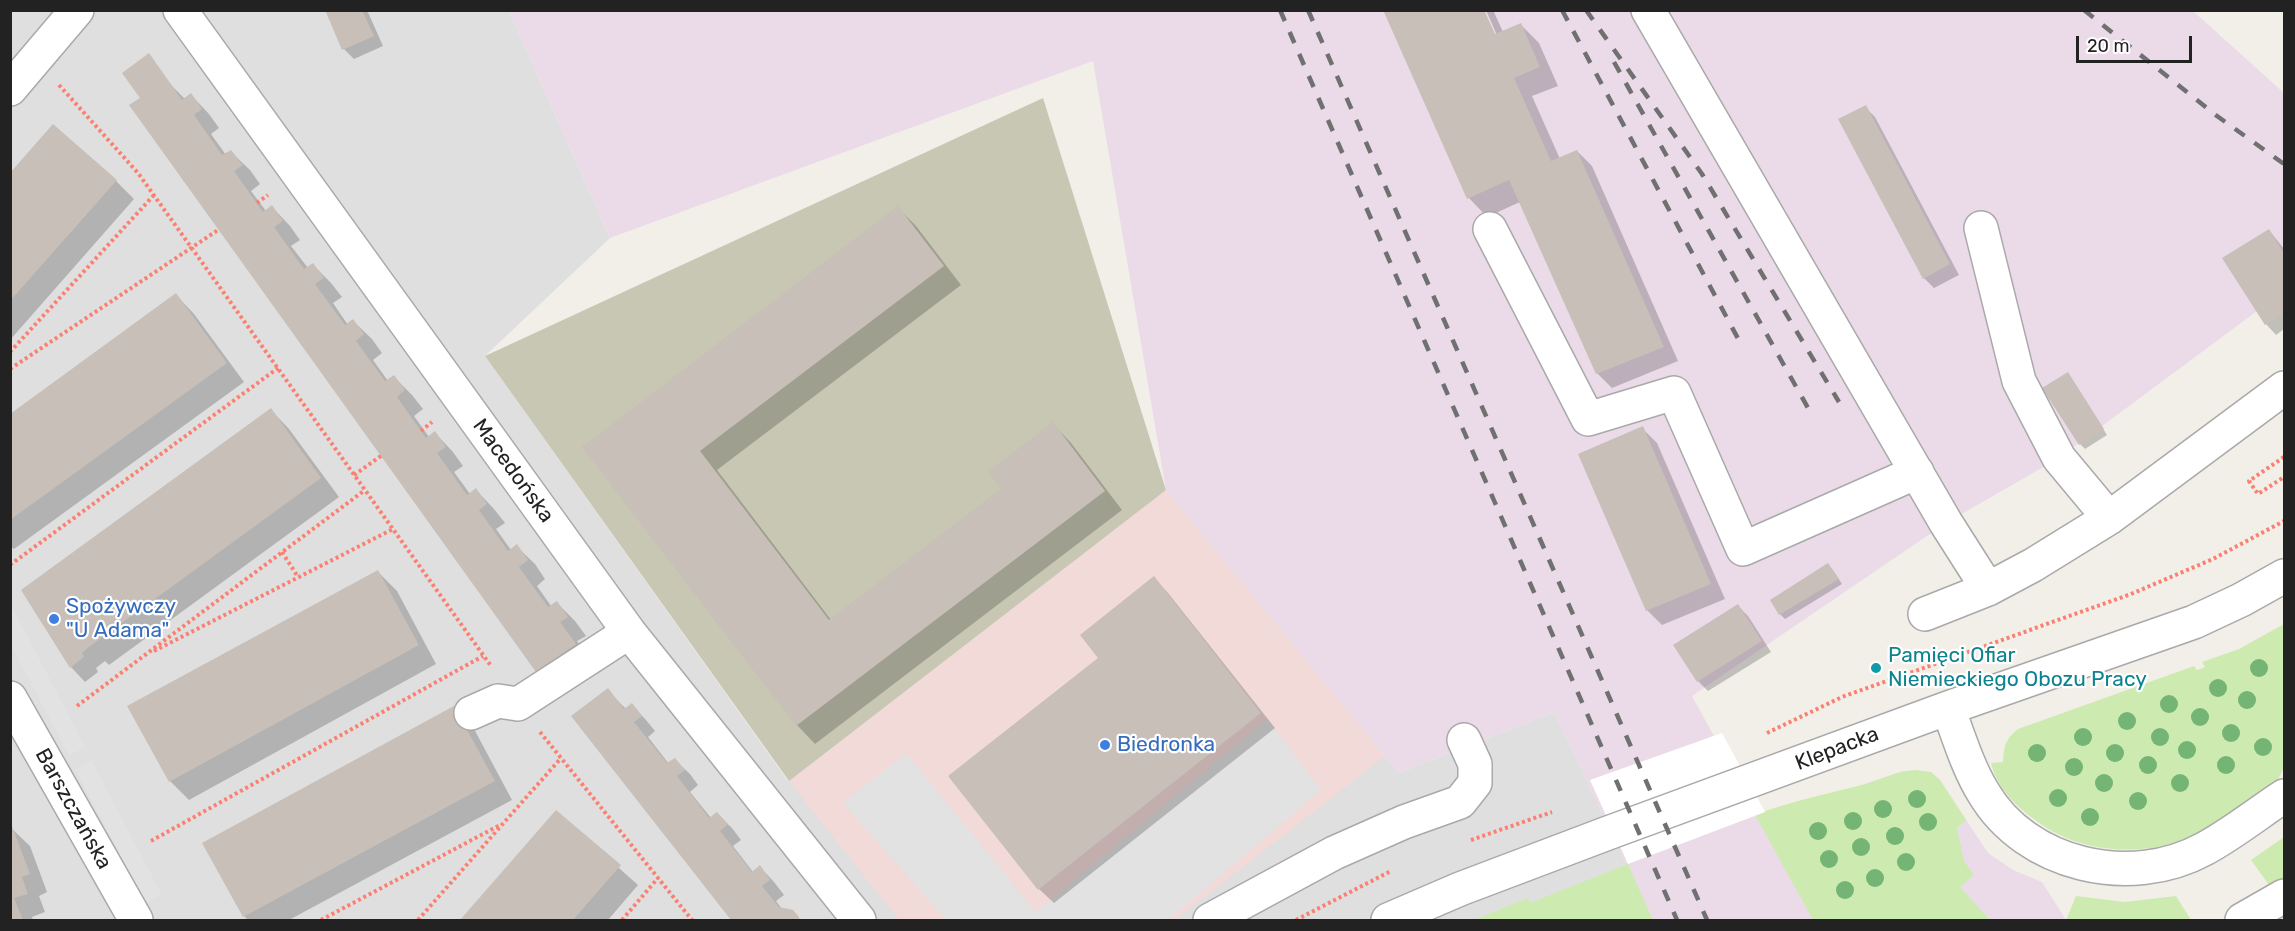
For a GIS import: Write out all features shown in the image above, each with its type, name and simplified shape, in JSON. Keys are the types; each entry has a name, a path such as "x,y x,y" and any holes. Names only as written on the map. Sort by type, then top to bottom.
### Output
{"street":[{"path":"10,89 77,10"},
{"name":"Macedońska","path":"180,10 629,632 854,919"},
{"path":"1648,10 1917,472 1988,589"},
{"path":"1981,228 2019,381 2059,458 2109,518"},
{"path":"1490,229 1588,419 1674,393 1743,549 1917,472"},
{"path":"1925,614 1988,589 2033,565 2109,518 2284,388"},
{"name":"Klepacka","path":"1388,921 1471,885 1948,708 2194,622 2241,600 2284,576"},
{"path":"471,713 498,701 518,704 629,632"},
{"name":"Barszczańska","path":"10,698 136,921"},
{"path":"1948,708 1983,792 2009,827 2048,852 2085,864 2121,870 2164,864 2203,849 2284,796"},
{"path":"1210,921 1334,853 1404,822 1460,802 1475,783 1475,764 1464,740"},
{"path":"2242,921 2284,896"}],"path":[{"path":"37,59 138,173 518,704 692,921"},
{"path":"10,352 154,195"},
{"path":"10,369 218,230"},
{"path":"10,566 278,368"},
{"path":"354,475 381,456"},
{"path":"2284,457 2249,481 2258,494 2284,477"},
{"path":"77,706 365,490"},
{"path":"1757,737 1842,697 2131,594 2212,559 2284,521"},
{"path":"143,656 393,529"},
{"path":"282,552 298,578"},
{"path":"151,841 483,656"},
{"path":"418,921 561,758"},
{"path":"1468,841 1556,811"},
{"path":"321,921 503,823"},
{"path":"1296,921 1392,870"},
{"path":"622,921 658,878"}],"shaded area":[{"path":"10,11 509,11 610,238 485,356 788,781 1166,490 1399,773 1554,712 1653,920 11,920"},
{"path":"509,11 2193,11 2284,93 2284,291 2059,458 1946,523 1692,696 1760,820 1903,771 1931,772 1940,780 1988,853 2013,870 2042,882 2066,920 1653,920 1554,712 1399,773 1166,490 1093,61 610,238"},
{"path":"1043,98 1166,490 789,781 485,356"},
{"path":"1166,490 1385,756 1175,920 899,920 789,781"},
{"path":"11,604 85,747 69,756 11,645"},
{"path":"1267,719 1321,790 1168,920 946,920 843,803 906,753 1036,912"},
{"path":"92,761 162,895 145,903 75,769"}],"green space":[{"path":"2284,624 2284,767 2278,780 2198,833 2179,841 2138,849 2095,847 2056,833 2038,822 2015,804 1998,781 1991,763 2003,762 2006,744 2010,736 2018,729 2194,666 2197,670 2205,667 2202,662 2239,649"},
{"path":"1915,770 1931,772 1940,780 1966,820 1957,828 1964,861 1974,875 1960,887 1990,920 1813,920 1755,815"},
{"path":"2284,837 2284,879 2269,885 2251,860"},
{"path":"1628,864 1653,920 1474,920 1528,898 1530,903"},
{"path":"2076,896 2125,902 2176,896 2191,920 2066,920"}],"pier":[{"path":"1722,733 1765,812 1628,864 1590,780"}],"building":[{"path":"325,10 362,10 374,36 342,50"},
{"path":"1383,10 1484,10 1495,34 1521,23 1540,67 1514,78 1551,161 1577,150 1664,347 1596,374 1509,180 1467,199"},
{"path":"149,53 182,100 191,93 202,109 194,115 222,155 231,150 243,165 234,171 263,212 272,205 283,221 274,227 304,269 313,263 324,278 315,284 345,325 353,319 364,334 356,341 385,381 394,375 405,390 397,397 426,438 435,431 446,447 437,453 467,495 476,488 487,504 479,510 508,551 517,544 528,560 519,567 548,607 557,601 568,617 560,622 576,644 536,672 129,105 140,98 122,73"},
{"path":"1866,105 1950,264 1923,279 1838,119"},
{"path":"53,124 117,180 10,301 10,173"},
{"path":"898,206 944,266 700,451 829,620 1001,489 988,472 1053,422 1105,491 796,726 582,447"},
{"path":"2269,229 2284,253 2284,313 2265,325 2222,258"},
{"path":"176,293 227,363 10,520 10,414"},
{"path":"2068,372 2104,429 2079,445 2042,388"},
{"path":"271,408 321,478 89,647 82,653 84,657 70,668 21,590"},
{"path":"1643,426 1711,584 1646,611 1578,454"},
{"path":"1828,563 1839,579 1779,615 1770,600"},
{"path":"378,570 419,645 169,782 127,706"},
{"name":"Biedronka","path":"1154,576 1261,713 1038,890 948,776 1098,658 1080,635"},
{"path":"1738,604 1762,641 1697,682 1673,645"},
{"path":"608,688 624,709 632,703 642,716 634,722 667,763 675,758 685,770 677,776 709,818 717,812 728,824 720,831 752,872 760,865 770,880 762,886 779,907 793,910 799,920 731,920 571,716"},
{"path":"454,706 495,781 243,917 202,843"},
{"path":"556,810 621,865 573,920 460,920"},
{"path":"10,826 12,826 30,874 22,877 28,894 14,898 23,920 10,920"}],"railway":[{"path":"1280,10 1677,920"},
{"path":"1308,10 1707,920"},
{"path":"1562,10 1742,346"},
{"path":"1586,10 1702,174 1839,402"},
{"path":"2084,10 2217,116 2284,164"},
{"path":"1614,62 1808,408"}],"place":[{"name":"Spożywczy \"U Adama\"","path":"54,619"},
{"name":"Pamięci Ofiar Niemieckiego Obozu Pracy","path":"1876,668"},
{"name":"Biedronka","path":"1105,745"}]}
